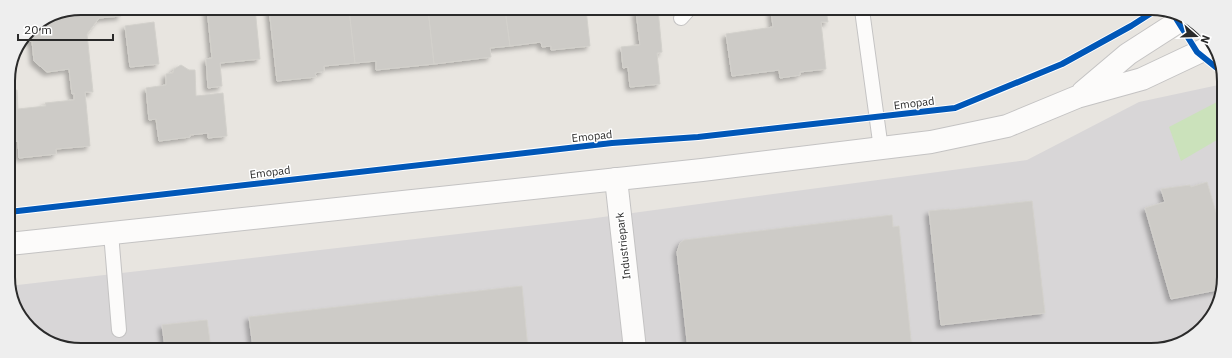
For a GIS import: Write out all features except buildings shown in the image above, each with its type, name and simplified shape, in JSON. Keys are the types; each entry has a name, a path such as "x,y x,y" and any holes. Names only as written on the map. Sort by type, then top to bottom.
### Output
{"main road":[{"path":"1077,97 1128,54 1179,21"},
{"path":"15,243 616,179 931,142 1007,126 1077,97 1142,79 1208,48"},
{"name":"Industriepark","path":"616,179 634,343"}],"lane":[{"path":"863,15 881,149"},
{"path":"111,233 119,330"}],"shaded area":[{"path":"1217,85 1217,277 1215,294 1206,314 1198,324 1177,338 1164,342 81,343 64,341 55,338 34,324 24,310 16,290 16,285 588,219 1027,160 1139,102"}],"green space":[{"path":"1217,102 1217,140 1181,161 1169,127"}],"cycle path":[{"name":"Emopad","path":"15,211 612,143 698,137 955,108 1062,64 1148,15"},
{"path":"1177,20 1197,52 1216,67"}]}
